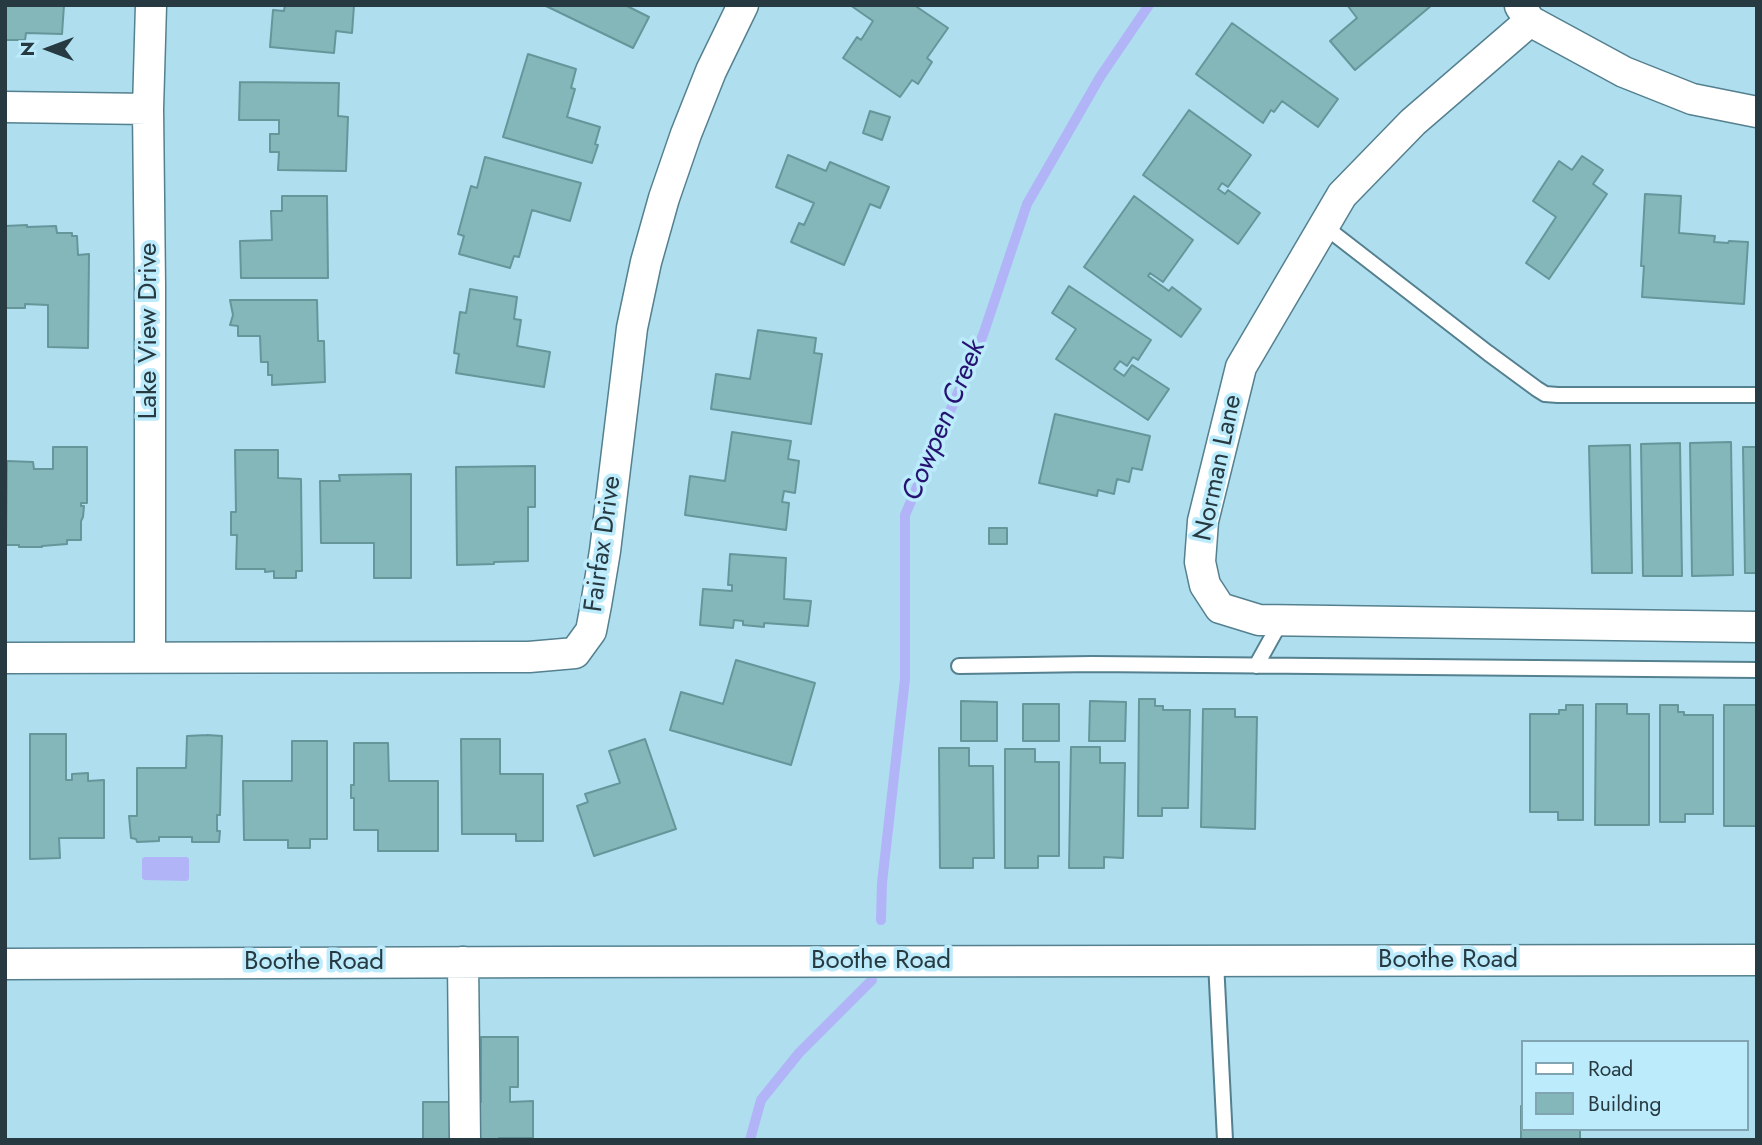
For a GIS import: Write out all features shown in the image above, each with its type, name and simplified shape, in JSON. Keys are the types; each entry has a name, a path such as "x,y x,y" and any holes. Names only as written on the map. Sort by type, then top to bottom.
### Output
{"street":[{"name":"Lake View Drive","path":"150,657 148,109 151,5"},
{"name":"Fairfax Drive","path":"5,658 529,657 575,653 591,631 596,605 632,328 646,262 686,134 711,71 743,5"},
{"path":"1525,13 1624,72 1692,99 1757,112"},
{"name":"Norman Lane","path":"1525,13 1342,195 1241,367 1203,521 1200,562 1205,585 1220,608 1259,620 1757,627"},
{"path":"5,107 148,109"},
{"name":"Boothe Road","path":"5,964 1757,960"},
{"path":"463,962 465,1140"}],"lane":[{"path":"1324,226 1545,394 1757,395"},
{"path":"1256,666 1282,620"},
{"path":"959,666 1092,664 1757,670"},
{"path":"1216,962 1225,1140"}],"water":[{"path":"144,857 187,857 189,879 144,880"}],"building":[{"path":"5,5 64,5 62,34 26,33 25,40 5,40"},
{"path":"285,5 354,5 352,33 336,31 334,53 270,47 273,10 284,11"},
{"path":"625,5 649,17 633,48 546,6"},
{"path":"850,5 914,5 948,28 927,58 932,62 918,84 912,80 900,97 843,58 857,37 861,40 873,21"},
{"path":"1347,5 1432,5 1355,70 1330,41 1357,18"},
{"path":"1232,23 1338,99 1318,127 1282,101 1274,112 1271,110 1263,123 1196,74"},
{"path":"528,54 576,69 571,88 575,89 567,117 600,127 592,163 503,137"},
{"path":"240,82 339,83 338,116 348,117 346,171 278,170 279,152 270,152 270,134 279,134 279,120 239,120"},
{"path":"1189,110 1251,155 1228,187 1222,183 1218,189 1225,194 1228,190 1260,213 1238,244 1143,175"},
{"path":"870,111 890,117 882,140 863,133"},
{"path":"788,155 826,171 830,162 889,187 880,208 870,204 844,265 791,242 799,223 804,225 814,203 776,187"},
{"path":"1582,156 1603,170 1593,184 1607,194 1549,279 1526,263 1556,217 1533,201 1559,161 1572,170"},
{"path":"485,157 581,183 570,221 532,210 519,257 514,256 510,268 459,254 464,236 458,234 471,186 477,188"},
{"path":"1645,194 1681,196 1679,233 1715,236 1714,242 1748,242 1744,304 1642,297"},
{"path":"282,196 327,196 328,278 241,278 240,241 272,240 271,211 282,211"},
{"path":"1134,196 1193,240 1163,282 1150,273 1148,276 1169,291 1172,287 1201,309 1181,337 1084,267"},
{"path":"5,226 56,226 57,233 72,233 72,236 77,236 78,255 89,254 88,348 48,347 48,305 25,304 25,308 5,308"},
{"path":"1069,286 1151,340 1138,360 1133,357 1127,366 1120,361 1114,369 1124,376 1132,365 1169,389 1148,420 1056,359 1076,329 1052,313"},
{"path":"470,289 517,297 514,319 521,320 517,346 550,352 544,387 456,373 459,354 454,353 460,312 466,313"},
{"path":"230,300 317,300 318,341 324,341 325,382 272,385 272,375 268,375 268,362 261,362 260,336 238,336 238,326 230,325 233,315"},
{"path":"758,330 816,338 814,353 822,354 811,424 711,409 716,374 750,379"},
{"path":"1055,414 1150,436 1142,470 1132,468 1129,482 1117,479 1114,494 1098,490 1097,496 1039,483"},
{"path":"732,432 791,441 788,459 799,461 795,493 784,491 782,502 789,503 786,530 685,515 690,476 725,481"},
{"path":"1731,442 1733,575 1692,576 1690,443"},
{"path":"1680,443 1682,576 1643,576 1641,444"},
{"path":"1630,445 1632,573 1592,573 1589,446"},
{"path":"53,447 87,447 87,503 81,503 81,506 84,506 81,540 67,540 67,544 42,547 6,545 7,461 33,462 34,469 53,469"},
{"path":"1743,447 1757,447 1757,573 1745,573"},
{"path":"235,450 278,450 278,478 301,479 302,571 296,571 296,578 274,578 274,571 265,572 265,569 236,569 237,535 231,535 231,512 236,512"},
{"path":"535,466 535,507 528,507 528,561 457,565 456,467"},
{"path":"411,474 411,578 374,578 374,543 321,543 320,481 340,481 339,475"},
{"path":"989,528 1007,528 1007,544 989,544"},
{"path":"730,554 786,558 784,599 811,601 808,626 764,623 764,627 743,625 743,621 734,620 733,628 700,625 703,589 732,591 732,585 728,585"},
{"path":"736,660 815,683 791,765 670,730 681,692 723,704"},
{"path":"1139,699 1155,699 1155,706 1163,706 1163,710 1190,710 1188,808 1162,808 1162,816 1138,816"},
{"path":"961,701 997,702 997,741 961,741"},
{"path":"1090,701 1126,702 1125,741 1089,741"},
{"path":"1023,704 1059,704 1059,741 1023,741"},
{"path":"1596,704 1627,704 1627,714 1649,714 1649,825 1595,825"},
{"path":"1566,705 1583,705 1583,820 1558,820 1558,812 1530,812 1530,714 1559,714 1559,710 1566,710"},
{"path":"1660,705 1678,705 1678,712 1684,712 1684,715 1713,715 1713,814 1685,814 1685,822 1660,822"},
{"path":"1724,705 1757,705 1757,826 1724,826"},
{"path":"1203,709 1235,709 1235,717 1257,717 1255,829 1201,827"},
{"path":"30,734 66,734 66,780 72,780 72,774 88,773 88,781 104,780 104,838 59,838 60,858 30,859"},
{"path":"187,736 222,736 220,815 217,815 219,842 192,842 192,837 159,837 159,841 137,842 131,838 129,816 137,816 137,768 186,768"},
{"path":"461,739 500,739 500,774 543,774 543,841 516,841 516,834 462,834"},
{"path":"645,739 676,829 594,856 577,806 588,802 585,794 620,783 609,751"},
{"path":"292,741 327,741 327,839 310,839 310,848 288,848 288,840 244,840 243,781 292,781"},
{"path":"354,743 388,743 389,781 438,781 438,851 378,851 378,830 354,830 354,798 351,798 351,785 354,785"},
{"path":"1071,747 1100,747 1100,763 1125,763 1123,858 1104,857 1104,868 1069,868"},
{"path":"939,748 969,748 969,766 993,766 994,858 973,858 973,868 940,868"},
{"path":"1005,749 1035,749 1035,762 1059,762 1059,856 1038,856 1038,868 1005,868"},
{"path":"481,1037 518,1037 518,1087 510,1087 510,1102 533,1101 533,1138 423,1140 423,1102 481,1102"},
{"path":"1521,1131 1580,1131 1580,1140 1521,1140"}],"waterway":[{"name":"Cowpen Creek","path":"881,920 882,883 905,679 905,515 983,335 1027,204 1100,77 1149,5"},
{"name":"Cowpen Creek","path":"750,1140 761,1100 799,1053 872,980"}]}
